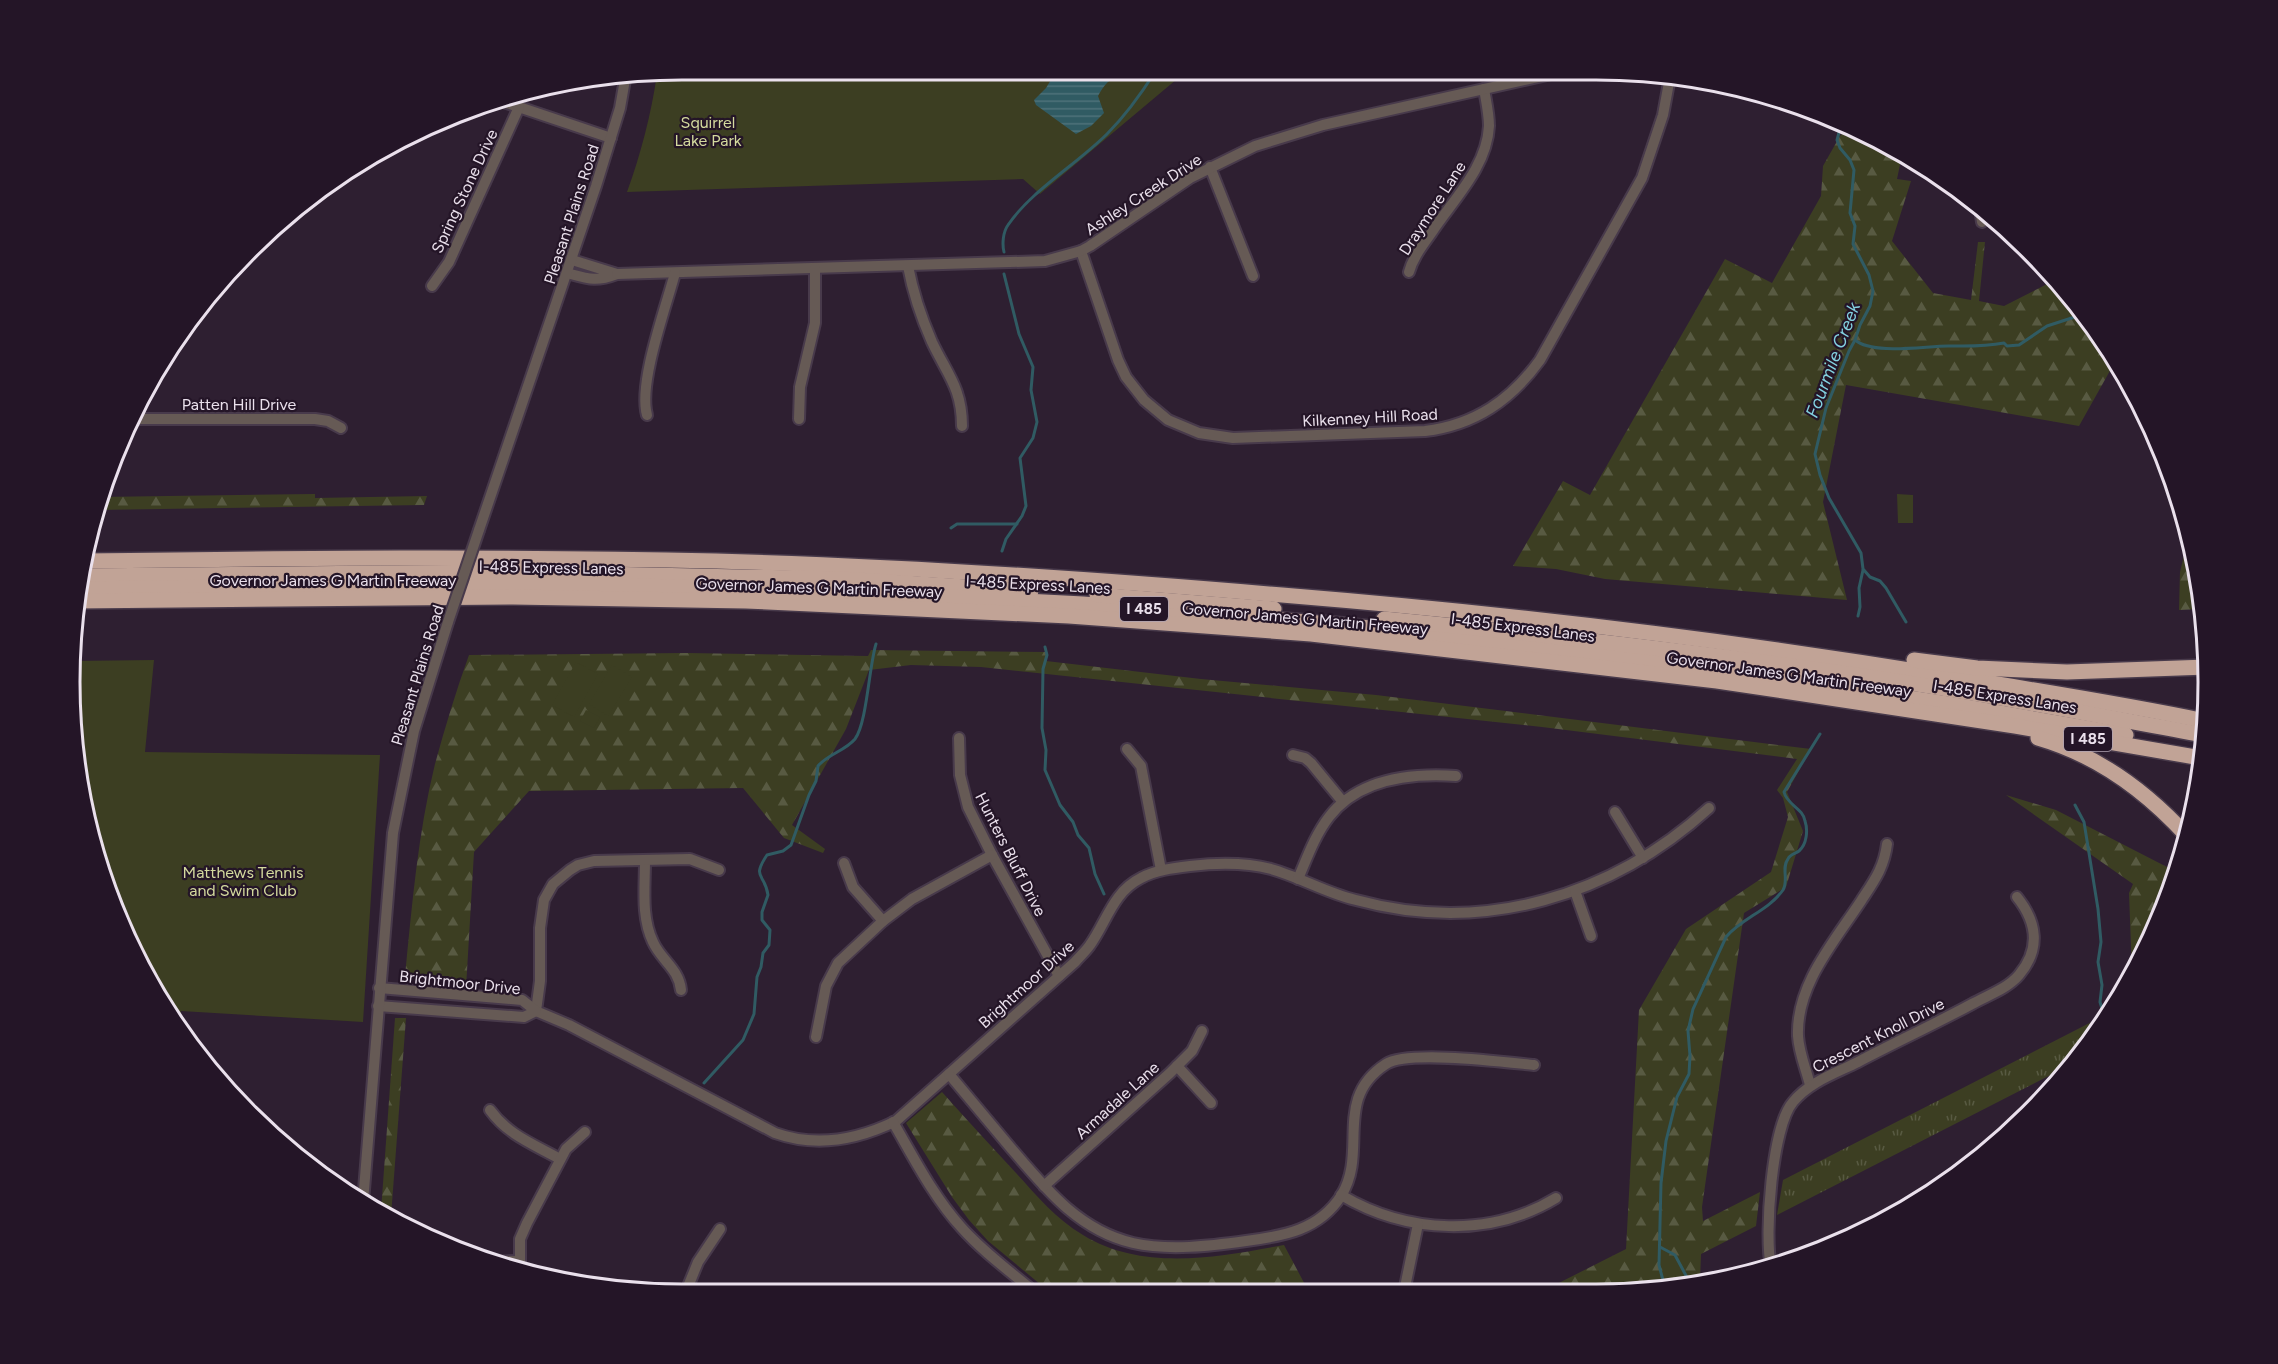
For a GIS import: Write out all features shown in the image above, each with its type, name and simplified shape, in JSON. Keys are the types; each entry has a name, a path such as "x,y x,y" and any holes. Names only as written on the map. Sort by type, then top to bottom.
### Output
{"highway":[{"name":"Governor James G Martin Freeway","path":"92,561 535,558 715,561 1096,580 1424,607 1752,645 2100,701 2197,719"},
{"path":"90,570 148,561"},
{"name":"I-485 Express Lanes","path":"89,576 508,572 829,579 1179,600 1514,631 1840,673 1983,695 2196,734"},
{"path":"388,585 513,597"},
{"name":"I-485 Express Lanes","path":"87,589 388,585 686,587 841,591 1083,604 1343,625 1716,668 2072,725 2194,749"},
{"name":"Governor James G Martin Freeway","path":"85,601 513,597 746,601 1069,616 1311,634 1717,681 2193,757"},
{"path":"1843,659 1869,655 1977,668 2067,672 2198,666"},
{"path":"1974,720 2078,751 2126,780 2162,809 2180,829"}],"street":[{"name":"Ashley Creek Drive","path":"572,260 617,274 1036,262 1081,251 1101,240 1168,191 1210,167 1255,146 1303,131 1524,80"},
{"name":"Pleasant Plains Road","path":"364,1193 393,833 414,731 448,622 572,260 611,138 624,83"},
{"name":"Kilkenney Hill Road","path":"1081,251 1118,360 1126,377 1133,388 1156,411 1183,428 1233,438 1425,431 1456,426 1483,414 1508,398 1540,360 1642,178 1663,115 1669,84"},
{"name":"Draymore Lane","path":"1409,273 1411,263 1482,158 1489,127 1484,89"},
{"path":"511,104 611,138"},
{"name":"Spring Stone Drive","path":"432,286 448,262 519,107"},
{"path":"1210,167 1253,276"},
{"path":"908,266 924,324 958,394 962,408 962,426"},
{"path":"799,419 800,387 815,323 815,268"},
{"name":"Ashley Creek Drive","path":"567,273 593,280 617,274"},
{"path":"647,415 645,386 675,273"},
{"name":"Patten Hill Drive","path":"141,419 315,419 328,421 341,428"},
{"name":"Hunters Bluff Drive","path":"959,738 963,793 992,855 1059,976"},
{"path":"1127,749 1141,766 1161,870"},
{"path":"1293,755 1311,762 1343,802"},
{"path":"1298,879 1322,828 1343,802 1368,788 1396,778 1431,774 1456,776"},
{"name":"Brightmoor Drive","path":"379,988 522,1000 536,1011 569,1025 757,1125 782,1136 837,1141 861,1136 893,1122 949,1074 1059,976 1090,945 1109,910 1126,889 1140,878 1161,870 1203,864 1233,863 1270,869 1366,903 1442,913 1500,910 1575,891 1612,875 1643,858 1709,808"},
{"path":"1616,812 1643,858"},
{"path":"1810,1085 1798,1035 1804,994 1814,973 1883,867 1887,844"},
{"path":"816,1037 822,999 832,970 883,921 926,890 992,855"},
{"path":"536,1011 542,958 541,914 544,900 553,884 570,870 585,862 690,859 719,870"},
{"path":"645,860 645,913 648,930 655,946 675,972 681,990"},
{"path":"844,863 853,886 883,921"},
{"path":"1575,891 1591,936"},
{"name":"Crescent Knoll Drive","path":"1770,1259 1768,1216 1780,1126 1788,1108 1810,1085 1967,1007 2013,980 2029,959 2034,931 2031,919 2017,897"},
{"name":"Brightmoor Drive","path":"378,1006 524,1017 536,1011"},
{"name":"Armadale Lane","path":"1044,1186 1177,1066 1192,1051 1202,1031"},
{"path":"949,1074 1065,1208 1102,1233 1133,1243 1165,1247 1227,1243 1300,1230 1326,1214 1347,1184 1352,1162 1356,1100 1366,1082 1387,1064 1408,1057 1534,1065"},
{"path":"1177,1066 1210,1103"},
{"path":"490,1110 508,1131 560,1159"},
{"path":"893,1122 939,1199 961,1227 990,1256 1025,1284"},
{"path":"519,1262 522,1232 560,1159 573,1141 585,1132"},
{"path":"1341,1195 1372,1211 1399,1220 1449,1227 1486,1224 1532,1211 1557,1198"},
{"path":"1406,1284 1418,1224"},
{"path":"689,1284 698,1262 720,1229"}],"green space":[{"name":"Squirrel Lake Park","path":"1176,80 1040,194 1023,179 627,192 652,104 656,81"},
{"path":"1843,133 1901,162 1897,179 1911,181 1892,241 1933,293 1971,300 1978,242 1985,242 1979,301 2004,306 2048,284 2074,315 2111,369 2079,426 1846,385 1823,502 1847,600 1605,579 1556,569 1513,566 1563,481 1590,495 1725,259 1772,283 1821,196 1823,166"},
{"path":"315,494 315,498 427,496 424,505 105,510 108,497"},
{"path":"1897,494 1913,495 1913,523 1898,523"},
{"path":"2185,553 2194,609 2179,610 2180,572"},
{"path":"871,650 1046,652 1046,661 1201,679 1376,695 1811,749 1787,792 1803,831 1786,887 1744,913 1702,1207 1703,1221 1760,1192 1756,1226 1701,1254 1700,1275 1635,1283 1557,1284 1626,1249 1639,1010 1686,929 1771,872 1788,817 1783,798 1777,790 1797,759 1542,727 981,667 911,665 869,670 846,729 792,825 825,849 823,853 784,838 743,788 529,791 474,852 466,988 405,976 416,869 429,790 469,655 686,653 868,656"},
{"name":"Matthews Tennis and Swim Club","path":"154,660 145,752 380,755 363,1022 181,1011 180,1016 160,983 125,913 100,838 85,761 81,721 81,661"},
{"path":"576,662 598,674 574,717 552,705"},
{"path":"612,665 632,677 608,716 589,704"},
{"path":"586,710 600,717 594,728 580,721"},
{"path":"2006,795 2056,810 2167,867 2167,876 2153,913 2131,957 2129,893 2133,884"},
{"path":"395,1018 406,1018 392,1209 381,1204"},
{"path":"2095,1020 2054,1073 1777,1215 1783,1180"},
{"path":"942,1092 1047,1207 1083,1235 1106,1247 1156,1258 1208,1257 1284,1245 1305,1284 1040,1284 988,1241 969,1220 906,1123"}],"shaded area":[{"path":"1051,80 1111,80 1098,96 1104,113 1091,126 1076,134 1036,105 1034,100"}],"waterway":[{"path":"1004,252 1005,231 1018,213 1042,189 1107,134 1149,80"},
{"name":"Fourmile Creek","path":"1839,131 1837,140 1854,170 1850,213 1855,226 1853,244 1869,275 1873,291 1870,306 1826,408 1815,454 1829,498 1861,553 1863,569 1886,588 1906,622"},
{"path":"1002,551 1006,539 1026,506 1020,458 1033,438 1037,422 1031,390 1033,367 1019,334 1004,274"},
{"path":"1855,340 1863,345 1899,349 2004,343 2007,346 2019,345 2047,326 2075,317"},
{"path":"951,528 957,524 1017,524"},
{"path":"1858,616 1859,588 1863,570"},
{"path":"704,1083 743,1040 754,1014 757,977 763,953 769,945 770,930 762,920 762,912 768,895 760,876 760,868 767,855 783,851 791,845 816,781 818,766 855,739 865,708 876,644"},
{"path":"1045,647 1047,655 1043,669 1042,728 1046,750 1045,770 1060,805 1073,822 1078,835 1089,848 1095,874 1104,894"},
{"path":"1663,1280 1659,1265 1661,1183 1666,1141 1677,1097 1689,1074 1688,1031 1693,1009 1726,937 1732,930 1770,904 1785,886 1786,863 1790,856 1802,848 1807,833 1804,817 1788,800 1784,792 1820,734"},
{"name":"Fourmile Creek","path":"2075,805 2084,822 2098,909 2101,942 2098,962 2102,985 2100,1002 2102,1009"},
{"path":"1660,1247 1675,1255 1687,1277"}]}
